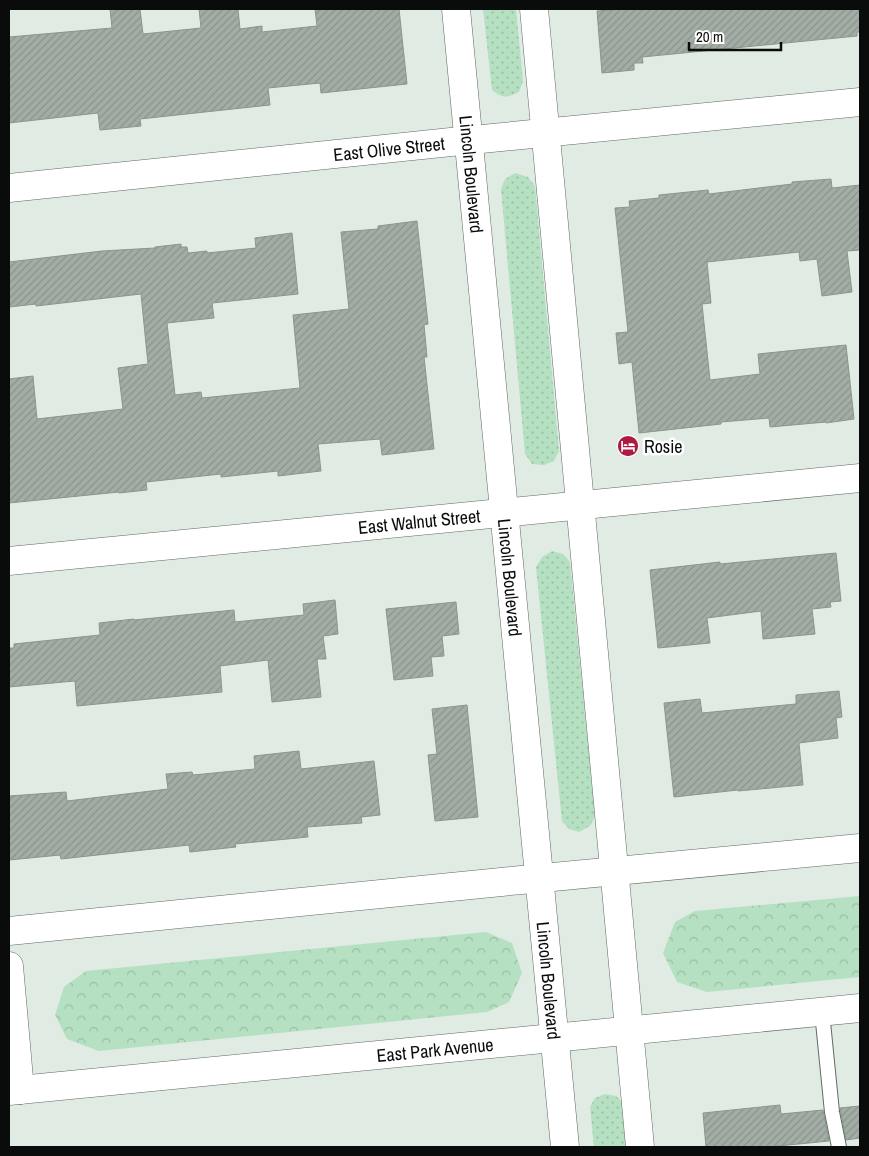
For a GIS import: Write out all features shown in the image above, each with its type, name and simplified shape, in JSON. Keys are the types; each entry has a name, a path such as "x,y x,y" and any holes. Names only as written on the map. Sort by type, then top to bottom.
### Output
{"main road":[{"name":"Lincoln Boulevard","path":"456,9 565,1147"},
{"path":"534,9 640,1147"},
{"name":"East Olive Street","path":"9,188 860,102"},
{"name":"East Walnut Street","path":"9,561 860,478"},
{"path":"9,931 860,848"},
{"path":"9,966 14,1091"},
{"name":"East Park Avenue","path":"14,1091 860,1008"}],"lane":[{"path":"822,1012 832,1112 839,1147"}],"green space":[{"path":"483,9 516,9 523,81 519,92 505,97 492,90"},
{"path":"515,173 528,177 535,186 559,451 554,461 544,465 532,464 525,454 501,189 505,179"},
{"path":"552,551 563,554 570,562 595,817 590,826 579,832 569,829 562,821 536,567 542,557"},
{"path":"860,896 860,977 707,992 677,982 663,953 675,922 695,911"},
{"path":"486,932 512,943 522,973 509,1002 487,1012 99,1051 67,1039 55,1015 64,987 86,971"},
{"path":"605,1094 616,1096 624,1103 628,1147 594,1147 590,1107 595,1098"}],"building":[{"path":"110,9 140,9 143,34 201,28 199,9 238,9 240,29 262,26 262,32 317,26 315,9 399,9 407,84 321,93 320,83 268,88 270,105 140,119 141,126 100,130 98,113 9,123 9,37 112,28"},
{"path":"623,9 860,9 860,32 857,32 857,36 642,57 643,63 634,63 634,70 602,73 597,11"},
{"path":"831,179 832,188 860,185 860,250 847,251 852,292 822,296 817,259 800,261 799,252 707,262 711,303 702,304 710,380 760,374 758,354 846,345 854,419 770,427 769,418 721,422 721,424 639,433 632,362 619,364 616,333 628,332 615,208 630,207 629,201 659,198 659,195 708,190 709,194 792,184 792,182"},
{"path":"417,221 428,324 424,325 427,357 424,357 434,449 382,455 380,439 318,444 321,471 278,476 278,471 221,477 221,474 146,482 147,490 9,503 9,379 33,376 37,419 123,409 118,368 148,364 141,294 36,306 36,304 9,307 9,262 181,244 181,247 187,247 188,253 256,248 255,238 292,233 298,294 212,303 214,318 167,323 175,395 201,392 202,398 300,388 293,315 349,309 341,232 378,229 378,226"},
{"path":"836,553 841,601 830,602 831,607 812,609 815,634 763,639 761,611 707,618 710,643 658,648 650,570 720,562 720,564"},
{"path":"335,600 338,634 323,636 326,659 317,659 321,697 272,702 268,660 220,666 222,692 77,706 75,681 9,687 9,648 14,648 14,644 100,635 99,623 134,619 234,610 235,622 304,615 303,604"},
{"path":"456,602 459,634 442,636 444,656 431,657 433,676 394,680 386,609"},
{"path":"839,691 842,717 836,718 838,738 799,743 803,785 674,797 664,703 700,699 702,713 796,704 796,695"},
{"path":"467,705 478,817 435,821 428,755 437,754 432,709"},
{"path":"299,751 301,769 374,761 380,815 361,817 362,823 307,827 308,837 235,844 236,847 190,852 189,845 61,859 60,855 9,860 9,796 66,792 67,801 168,789 166,774 192,772 193,775 255,769 254,756"},
{"path":"780,1105 781,1114 823,1110 829,1141 768,1147 706,1147 703,1113"},
{"path":"860,1106 860,1138 846,1140 840,1108"}],"place":[{"name":"Rosie","path":"628,446"}]}
